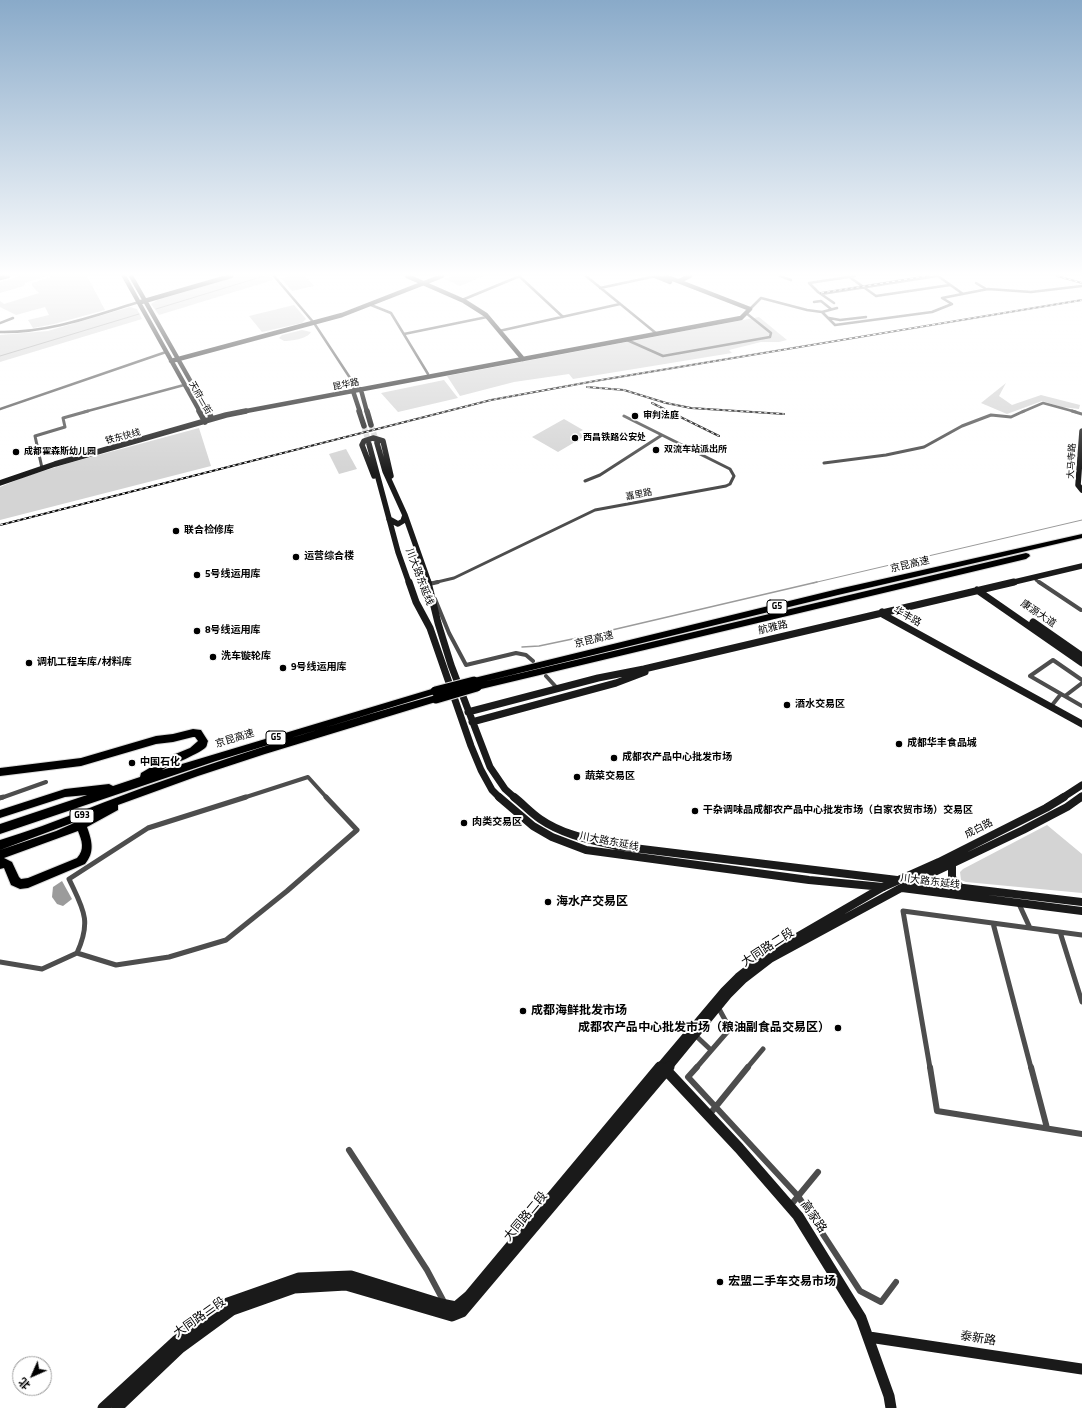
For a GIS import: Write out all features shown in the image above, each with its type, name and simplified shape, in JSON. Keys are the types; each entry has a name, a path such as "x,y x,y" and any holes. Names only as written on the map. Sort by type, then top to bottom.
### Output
{"highway":[{"name":"京昆高速","path":"0,829 133,783 314,726 838,592 1082,536"},
{"name":"京昆高速","path":"475,684 1082,542"},
{"name":"京昆高速","path":"130,796 210,768 435,695"},
{"path":"0,772 81,762 156,740 173,738 193,732 198,733 201,736 203,741 198,748 171,760 133,783"},
{"name":"G5","path":"0,814 65,792 95,788 118,788"},
{"name":"G5","path":"0,855 101,816 130,796"},
{"name":"G93","path":"0,845 34,835 130,796"},
{"path":"0,864 4,863 8,865 15,881 20,884 28,883 81,861 87,856 88,850 81,825"}],"main road":[{"name":"天府一街","path":"160,342 204,420"},
{"name":"天府一街","path":"168,342 211,417"},
{"path":"170,359 239,342"},
{"path":"508,342 522,358"},
{"name":"昆华路","path":"361,390 609,342"},
{"name":"昆华路","path":"204,420 211,417 428,374 617,342"},
{"path":"364,400 374,389 380,386"},
{"path":"364,426 356,402 354,389 361,390 371,425"},
{"name":"昆华路","path":"211,417 332,395 354,389"},
{"path":"332,395 341,396 356,402"},
{"name":"铁东快线","path":"0,480 204,420"},
{"name":"大马寺路","path":"1082,431 1078,485 1082,490"},
{"path":"382,493 362,445 364,441 370,438 377,438 383,441 394,490"},
{"name":"川大路东延线","path":"883,887 809,880 586,850 552,837 533,826 513,810 496,795 481,770 471,746 430,628 416,602 398,552 382,493 373,444 405,515 429,584 440,630 451,665 490,767 505,790 540,819 557,829 589,840 617,846 900,884 1018,903 1082,911"},
{"name":"铁东快线","path":"0,483 42,467"},
{"path":"389,519 398,524 403,521 405,515"},
{"name":"航雅路","path":"472,722 616,683 644,672 1082,566"},
{"name":"航雅路","path":"982,591 1082,569"},
{"path":"982,591 1082,663"},
{"name":"康源大道","path":"982,591 1082,656"},
{"name":"航雅路","path":"468,712 557,688 885,614"},
{"name":"华丰路","path":"885,614 1082,720"},
{"name":"华丰路","path":"885,614 1082,724"},
{"name":"成白路","path":"900,884 938,862 1046,808 1082,785"},
{"name":"成白路","path":"883,887 914,882 952,865 1067,807 1082,796"},
{"path":"952,865 951,878 954,883 962,888"},
{"name":"川大路东延线","path":"914,882 1082,902"},
{"name":"大同路二段","path":"117,1408 180,1348 232,1310 294,1288 346,1285 452,1316 462,1312 718,1007 744,979 770,959 900,884"},
{"name":"大同路二段","path":"104,1408 176,1341 228,1303 299,1278 351,1276 456,1307 469,1296 724,991 738,977 766,955 883,887"},
{"name":"高家路","path":"666,1070 713,1111 798,1216 861,1318 889,1396 891,1408"},
{"name":"泰新路","path":"869,1337 1082,1369"}],"street":[{"path":"325,342 354,389"},
{"path":"409,342 428,374"},
{"path":"631,342 663,356 743,342"},
{"path":"0,409 166,352"},
{"path":"42,467 35,436 65,427 63,418 184,386"},
{"path":"824,463 886,455 924,447 962,426 991,415 1011,416 1042,403 1082,414"},
{"name":"嘉里路","path":"429,584 454,578 595,510 726,486 732,481 734,476 730,469 624,416"},
{"path":"585,481 600,475 662,435"},
{"path":"1036,580 1081,610"},
{"path":"429,584 449,633 466,665 516,653 526,655 533,661"},
{"path":"1053,704 1063,695 1082,682 1053,660 1030,676 1063,695 1082,706"},
{"path":"546,676 557,688"},
{"path":"0,962 42,969 76,954 116,965 169,957 226,940 287,891 357,830 308,777 148,828 68,879 85,914 84,938 76,954"},
{"path":"0,798 46,782"},
{"path":"1018,903 1030,928"},
{"path":"1082,935 903,911 937,1111 1082,1134"},
{"path":"992,923 1047,1128"},
{"path":"1060,932 1082,1002"},
{"path":"718,1007 730,1028"},
{"path":"735,1023 688,1077 713,1111 798,1196 860,1291 881,1302 896,1282"},
{"path":"696,1035 712,1050"},
{"path":"713,1111 763,1049"},
{"path":"349,1150 427,1270 452,1316"},
{"path":"790,1206 818,1172"}],"shaded area":[{"path":"0,342 67,342 0,362"},
{"path":"628,342 780,342 761,342 729,350 732,353 573,379 569,374 514,382 460,396 447,376"},
{"path":"444,380 458,398 398,412 381,393"},
{"path":"1006,383 999,396 1012,405 1041,395 1080,405 1079,409 1062,407 1042,401 1007,414 981,403"},
{"path":"564,419 583,430 579,432 585,436 558,452 532,437"},
{"path":"199,428 211,466 0,520 0,487 24,477 69,463"},
{"path":"346,449 357,469 339,474 329,454"},
{"path":"1047,825 1082,854 1082,893 966,882 961,880 960,872 963,869"},
{"path":"62,881 72,899 63,906 57,904 52,897 53,887"}],"waterway":[{"path":"0,356 47,342"},
{"path":"813,583 1082,520"},
{"path":"522,647 539,646 582,637 817,582"}],"tunnel":[{"path":"371,425 377,443"},
{"path":"364,426 369,444"}],"railway":[{"path":"0,525 491,400 831,342"},
{"path":"587,387 624,390 666,403 691,408 784,414"},
{"path":"652,403 719,436"}],"place":[{"name":"审判法庭","path":"635,416"},
{"name":"西昌铁路公安处","path":"575,438"},
{"name":"双流车站派出所","path":"656,450"},
{"name":"成都霍森斯幼儿园","path":"16,452"},
{"name":"联合检修库","path":"176,531"},
{"name":"运营综合楼","path":"296,557"},
{"name":"5号线运用库","path":"197,575"},
{"name":"8号线运用库","path":"197,631"},
{"name":"洗车镟轮库","path":"213,657"},
{"name":"调机工程车库/材料库","path":"29,663"},
{"name":"9号线运用库","path":"283,668"},
{"name":"酒水交易区","path":"787,705"},
{"name":"成都华丰食品城","path":"899,744"},
{"name":"成都农产品中心批发市场","path":"614,758"},
{"name":"中国石化","path":"132,763"},
{"name":"蔬菜交易区","path":"577,777"},
{"name":"干杂调味品成都农产品中心批发市场（白家农贸市场）交易区","path":"695,811"},
{"name":"肉类交易区","path":"464,823"},
{"name":"海水产交易区","path":"548,902"},
{"name":"成都海鲜批发市场","path":"523,1011"},
{"name":"成都农产品中心批发市场（粮油副食品交易区）","path":"838,1028"},
{"name":"宏盟二手车交易市场","path":"720,1282"}]}
